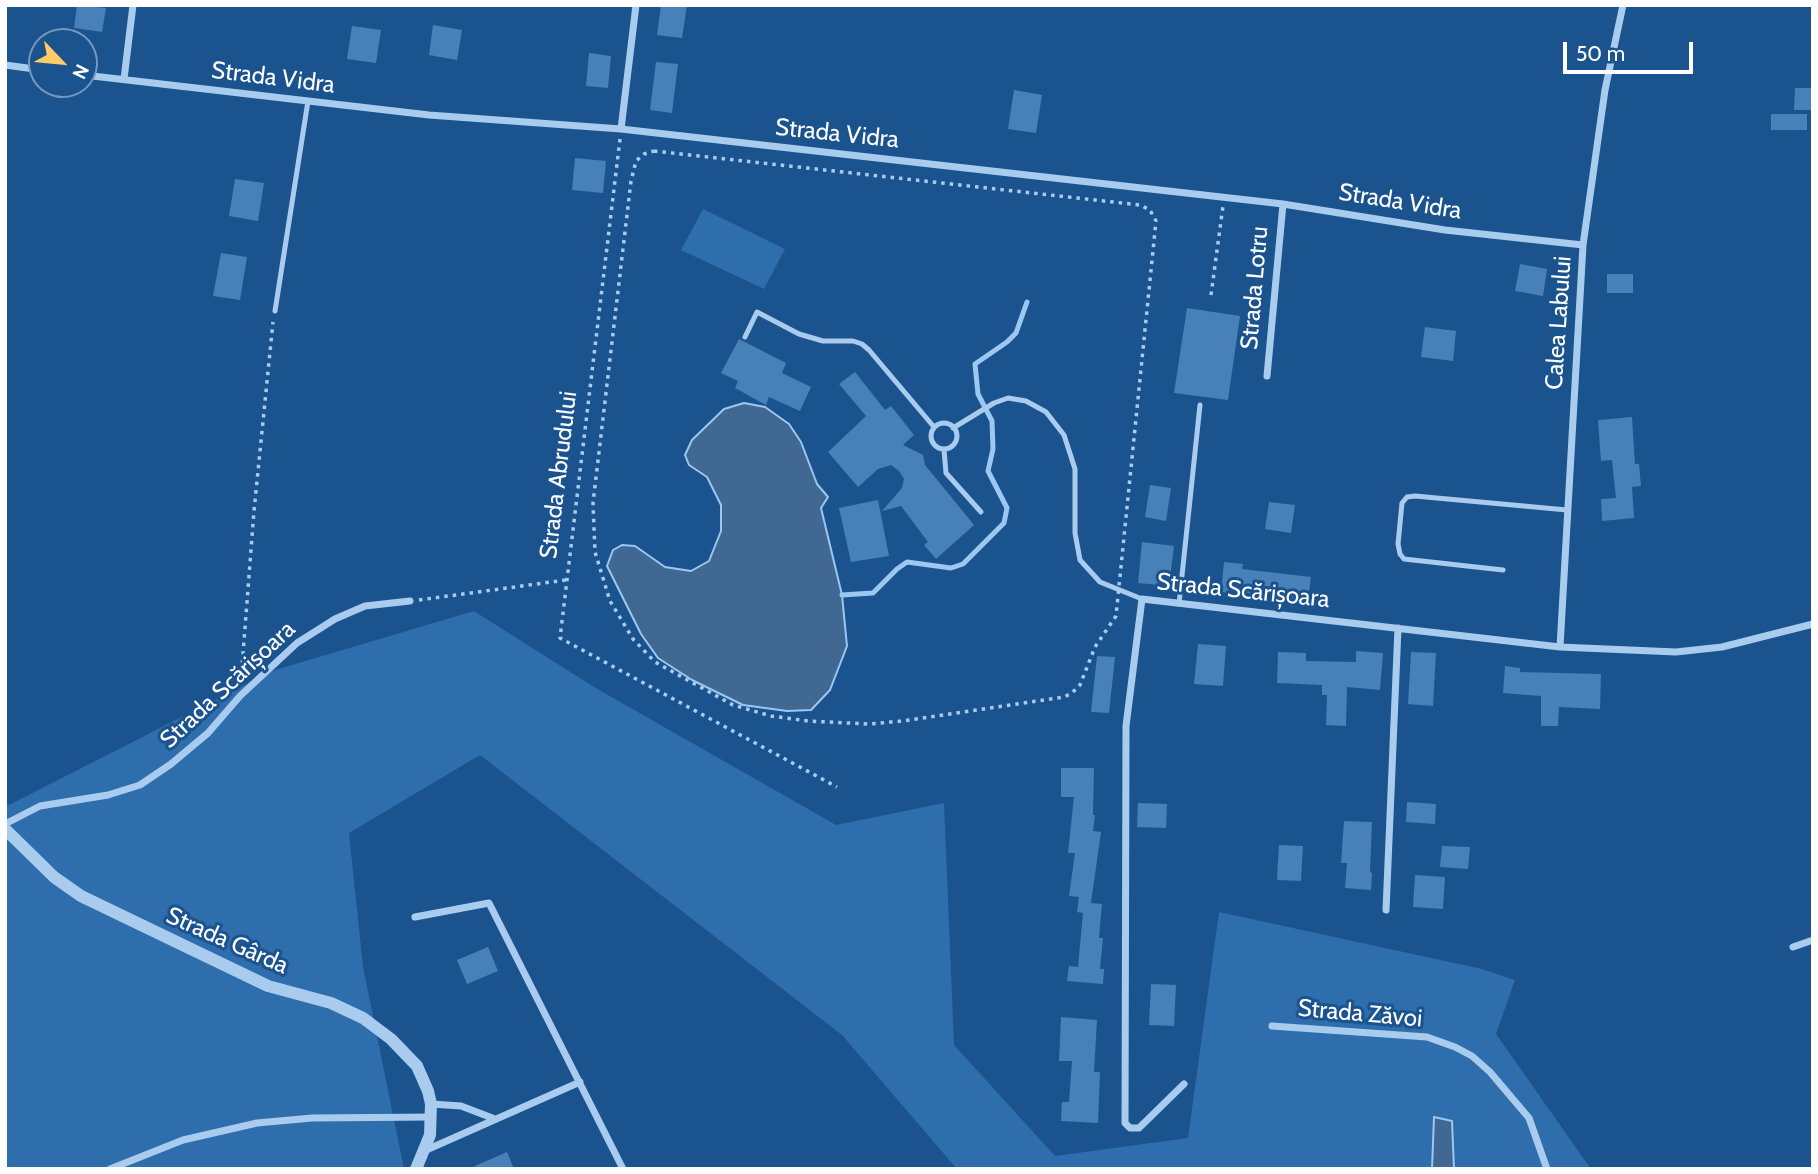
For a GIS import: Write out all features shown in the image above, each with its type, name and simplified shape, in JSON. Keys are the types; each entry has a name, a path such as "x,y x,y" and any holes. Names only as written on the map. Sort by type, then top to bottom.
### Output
{"street":[{"path":"124,79 133,5"},
{"path":"621,129 636,5"},
{"name":"Calea Labului","path":"1560,646 1583,245 1605,90 1623,5"},
{"path":"5,65 28,68"},
{"name":"Strada Vidra","path":"98,76 429,115 621,129 1225,197 1445,230 1583,245"},
{"name":"Strada Lotru","path":"1267,376 1283,204"},
{"name":"Strada Scărișoara","path":"1184,1084 1139,1128 1130,1128 1125,1123 1126,726 1142,599 1560,646 1676,652 1722,647 1813,624"},
{"name":"Strada Scărișoara","path":"5,827 40,806 108,795 140,785 171,764 208,733 240,696 297,643 335,618 365,606 410,601"},
{"path":"1386,910 1398,628"},
{"name":"Strada Gârda","path":"5,827 54,877 89,901 268,986 331,1003 363,1018 391,1039 417,1066 428,1091 431,1110"},
{"path":"415,917 489,903 623,1169"},
{"path":"1793,947 1813,940"},
{"name":"Strada Zăvoi","path":"1272,1026 1427,1037 1455,1047 1472,1056 1490,1072 1528,1118 1547,1169"},
{"path":"424,1151 580,1082"},
{"path":"110,1169 183,1140 257,1124 461,1106 495,1119"},
{"path":"416,1169 430,1135 431,1110"}],"lane":[{"path":"275,311 308,101"},
{"path":"745,337 757,312 799,334 823,341 853,341 862,344 934,427"},
{"path":"953,428 979,411 1008,398 1027,401 1046,412 1065,435 1075,469 1075,533 1080,560 1100,582 1142,599"},
{"path":"1179,604 1200,405"},
{"path":"934,427 943,423 953,428 957,434 956,443 944,450"},
{"path":"934,427 931,439 936,447 944,450"},
{"path":"944,450 946,473 981,512"},
{"path":"1503,570 1404,559 1398,544 1402,503 1407,497 1415,496 1567,510"}],"path":[{"name":"Strada Abrudului","path":"621,129 560,638 837,787"},
{"path":"654,150 1131,204 1150,210 1156,220 1119,590 1116,616 1111,626 1095,646 1080,685 1064,697 880,723 808,721 771,716 733,705 655,662 633,639 610,601 595,552 593,503 631,181 636,161 654,150"},
{"path":"1211,295 1225,197"},
{"path":"240,696 253,525 275,311"},
{"path":"410,601 566,580"}],"shaded area":[{"path":"703,209 785,249 764,289 681,250"},
{"path":"744,403 765,407 789,424 801,442 817,484 828,497 821,508 842,595 847,646 830,690 811,710 787,711 743,705 692,680 658,658 641,634 607,566 613,550 622,545 635,546 665,567 691,571 709,561 721,531 721,505 707,477 689,465 685,455 692,440 724,409"},
{"path":"474,611 594,687 836,825 944,803 954,1045 1055,1156 1188,1138 1219,912 1482,969 1515,980 1496,1034 1591,1169 957,1169 842,1035 480,755 349,833 363,967 404,1169 5,1169 5,807 272,671"},
{"path":"1434,1117 1452,1121 1454,1169 1432,1169"}],"building":[{"path":"77,5 106,8 102,32 98,31 98,28 74,28"},
{"path":"661,5 687,5 682,38 657,35"},
{"path":"433,25 462,30 457,60 429,55"},
{"path":"352,26 381,30 376,63 347,59"},
{"path":"589,53 611,56 608,88 586,86"},
{"path":"656,62 678,64 672,113 650,110"},
{"path":"1795,88 1813,88 1813,110 1794,110"},
{"path":"1014,90 1042,95 1036,133 1008,129"},
{"path":"1771,114 1807,114 1807,130 1771,130"},
{"path":"575,158 606,161 603,193 572,190"},
{"path":"235,179 264,183 258,221 229,216"},
{"path":"221,253 247,257 240,300 213,296"},
{"path":"1520,264 1547,269 1543,296 1515,291"},
{"path":"1607,274 1633,274 1633,293 1607,293"},
{"path":"1187,308 1240,316 1228,400 1174,393"},
{"path":"1425,327 1456,331 1453,361 1421,357"},
{"path":"739,339 786,363 782,373 811,387 800,411 769,397 766,405 735,388 738,381 721,373"},
{"path":"855,372 885,410 891,406 914,435 903,445 923,455 925,465 974,525 936,559 924,545 928,542 901,506 882,511 902,488 904,479 899,471 891,465 878,469 858,487 828,452 866,416 839,384"},
{"path":"1632,417 1635,464 1639,464 1641,486 1632,487 1634,518 1602,521 1601,499 1616,498 1612,460 1601,461 1598,420"},
{"path":"1150,485 1171,488 1166,521 1145,517"},
{"path":"878,500 889,556 851,562 839,508"},
{"path":"1269,502 1295,505 1291,533 1265,529"},
{"path":"1142,542 1174,546 1169,586 1138,583"},
{"path":"1224,562 1243,564 1242,569 1311,577 1308,600 1221,592"},
{"path":"1198,644 1226,646 1223,686 1194,684"},
{"path":"1356,651 1383,653 1380,690 1347,687 1346,726 1326,725 1327,695 1322,695 1322,685 1277,683 1278,652 1306,653 1306,661 1356,662"},
{"path":"1411,652 1436,653 1433,706 1408,704"},
{"path":"1097,656 1115,657 1109,713 1091,712"},
{"path":"1505,666 1520,668 1520,672 1601,674 1600,709 1559,707 1558,726 1541,726 1541,696 1503,693"},
{"path":"1061,768 1094,768 1093,831 1101,832 1091,903 1102,904 1099,938 1103,938 1100,969 1104,969 1103,984 1067,981 1069,966 1078,967 1083,913 1077,912 1079,897 1069,896 1075,853 1068,853 1074,797 1061,797"},
{"path":"1407,802 1436,804 1435,824 1406,822"},
{"path":"1138,803 1167,804 1166,828 1137,827"},
{"path":"1344,821 1372,822 1371,890 1345,888 1347,863 1341,863"},
{"path":"1279,845 1303,846 1301,881 1277,880"},
{"path":"1442,846 1470,847 1468,869 1440,867"},
{"path":"1415,875 1445,877 1443,909 1413,907"},
{"path":"488,947 498,971 467,984 457,960"},
{"path":"1151,984 1176,985 1174,1026 1149,1025"},
{"path":"1061,1017 1097,1020 1094,1072 1100,1072 1098,1123 1061,1121 1062,1102 1069,1102 1072,1061 1059,1061"},
{"path":"507,1152 514,1169 468,1169"}],"waterway":[{"path":"842,595 873,593 907,562 951,568 963,564 1004,523 1007,508 988,471 993,449 992,421 978,394 975,364 1016,333 1027,302"}]}
